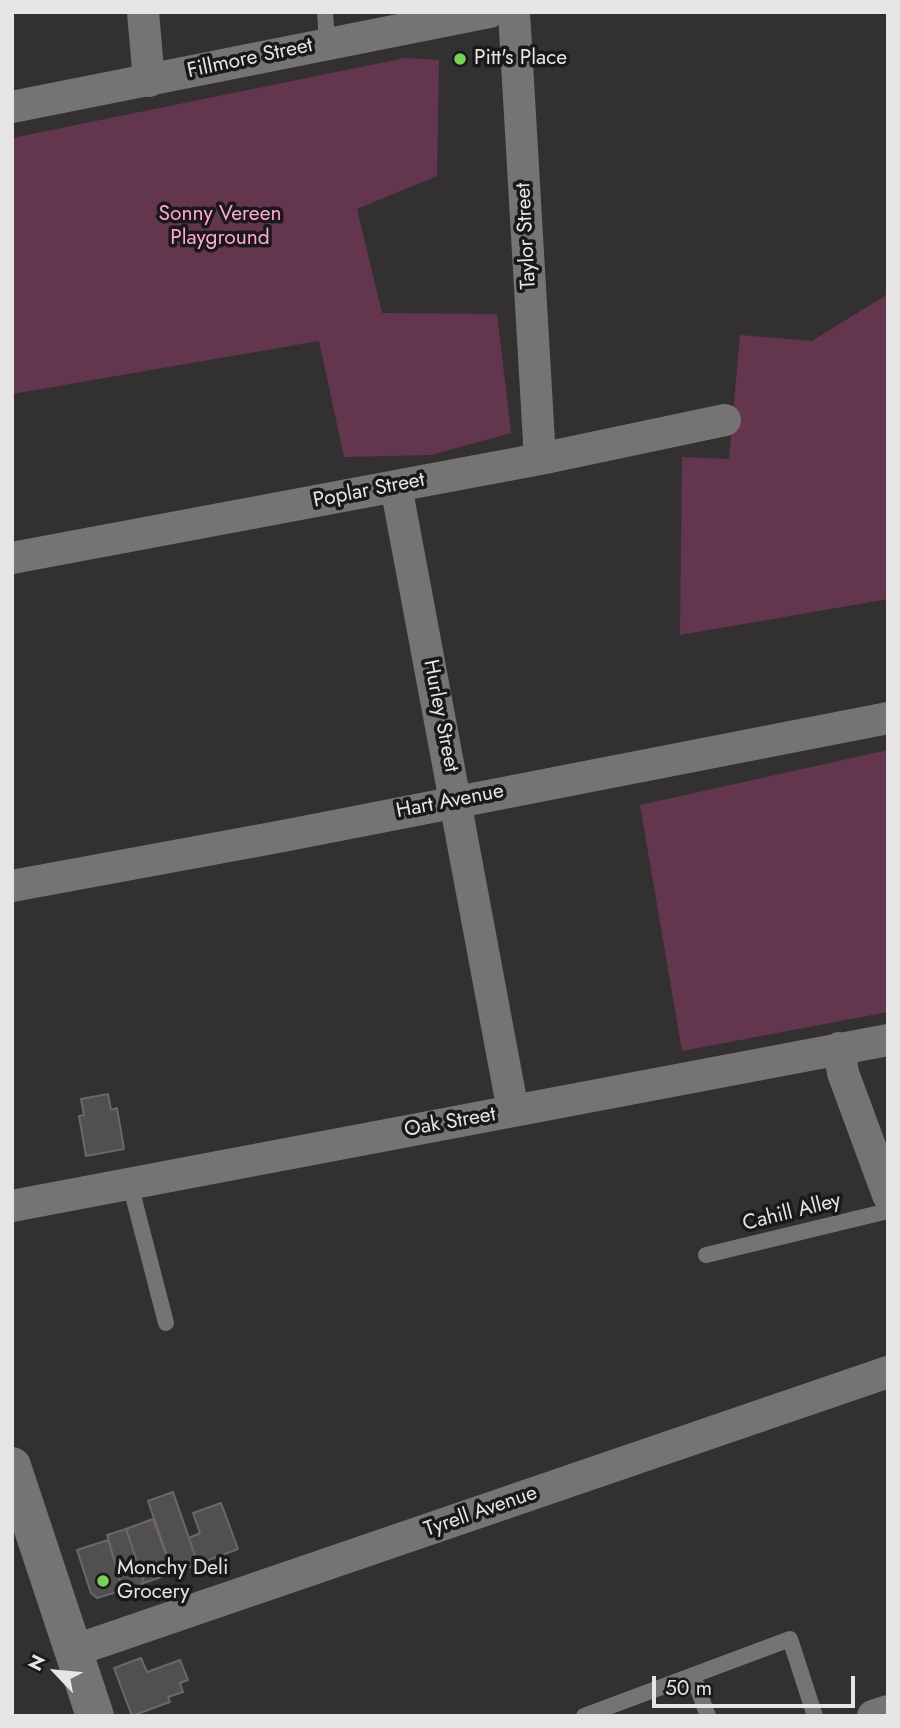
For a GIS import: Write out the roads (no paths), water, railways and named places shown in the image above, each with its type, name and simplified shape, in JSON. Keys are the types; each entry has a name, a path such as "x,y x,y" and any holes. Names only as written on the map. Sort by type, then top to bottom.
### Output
{"street":[{"path":"143,12 149,81"},
{"name":"Fillmore Street","path":"12,107 489,12"},
{"name":"Taylor Street","path":"513,12 540,459"},
{"name":"Poplar Street","path":"12,558 540,459 725,420"},
{"name":"Hurley Street","path":"396,486 513,1111"},
{"name":"Hart Avenue","path":"12,886 888,718"},
{"name":"Oak Street","path":"12,1206 888,1040"},
{"path":"839,1048 843,1073 888,1195"},
{"name":"Tyrell Avenue","path":"73,1651 888,1372"},
{"path":"12,1466 95,1716"},
{"path":"873,1716 888,1711"}],"lane":[{"path":"325,12 327,43"},
{"path":"130,1184 166,1322"},
{"name":"Cahill Alley","path":"706,1255 888,1211"},
{"path":"584,1716 790,1639 815,1716"},
{"path":"693,1676 708,1716"}],"place":[{"name":"Pitt's Place","path":"460,59"},
{"name":"Monchy Deli Grocery","path":"103,1581"}],"park label":[{"name":"Sonny Vereen Playground","path":"220,227"}]}
